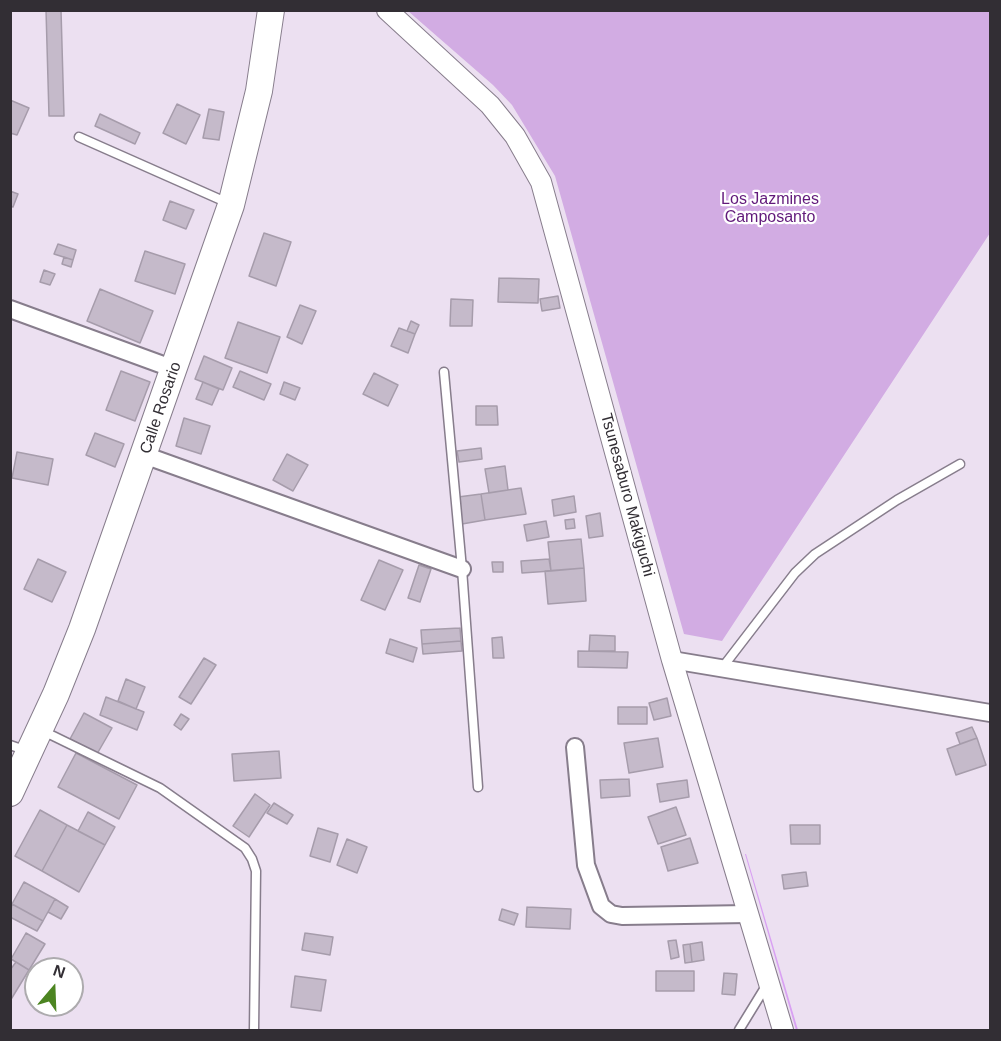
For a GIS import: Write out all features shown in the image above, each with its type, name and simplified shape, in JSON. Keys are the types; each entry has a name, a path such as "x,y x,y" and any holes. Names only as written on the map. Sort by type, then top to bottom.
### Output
{"main road":[{"name":"Calle Rosario","path":"10,793 20,749 40,729 82,629 231,205 245,156 259,91 271,10"}],"street":[{"name":"Tsunesaburo Makiguchi","path":"387,10 490,105 515,136 541,182 672,660 783,1030"},
{"path":"10,309 174,369"},
{"path":"144,455 462,569"},
{"path":"672,660 990,713"},
{"path":"575,747 586,865 601,906 610,914 622,916 748,914"}],"lane":[{"path":"79,137 231,205"},
{"path":"444,372 462,569 478,787"},
{"path":"722,669 795,573 815,554 897,500 960,464"},
{"path":"40,729 159,788 245,848 256,872 254,1030"},
{"path":"739,1030 768,983"}],"green space":[{"name":"Los Jazmines Camposanto","path":"408,11 990,11 990,233 722,641 684,634 555,176 512,105 493,85"}],"shaded area":[{"path":"746,854 798,1030 796,1030"}],"building":[{"path":"46,10 61,10 64,116 49,116"},
{"path":"10,100 29,108 17,135 10,133"},
{"path":"177,104 200,115 186,144 163,133"},
{"path":"209,109 224,112 219,140 203,138"},
{"path":"100,114 140,133 135,144 95,126"},
{"path":"10,191 18,194 13,207 10,206"},
{"path":"170,201 194,210 186,229 163,220"},
{"path":"264,233 291,242 276,286 249,276"},
{"path":"58,244 76,250 73,260 54,254"},
{"path":"145,251 185,264 175,294 135,281"},
{"path":"64,257 73,260 71,267 62,264"},
{"path":"44,270 55,274 50,285 40,282"},
{"path":"499,278 539,279 538,303 498,302"},
{"path":"100,289 153,311 140,343 87,321"},
{"path":"558,296 560,308 542,311 540,299"},
{"path":"451,299 473,300 472,326 450,326"},
{"path":"300,305 316,311 302,344 287,337"},
{"path":"411,321 419,325 415,334 407,331"},
{"path":"238,322 280,337 267,373 225,358"},
{"path":"399,328 415,334 408,353 391,346"},
{"path":"204,356 232,368 223,390 195,379"},
{"path":"121,371 150,382 135,421 106,410"},
{"path":"240,371 271,384 264,400 233,387"},
{"path":"374,373 398,385 388,406 363,394"},
{"path":"203,382 219,389 212,405 196,399"},
{"path":"284,382 300,388 295,400 280,394"},
{"path":"476,406 497,406 498,425 476,425"},
{"path":"184,418 210,426 201,454 176,446"},
{"path":"95,433 124,444 115,467 86,455"},
{"path":"481,448 482,459 459,462 457,451"},
{"path":"17,452 53,459 48,485 12,478"},
{"path":"287,454 308,465 293,491 273,480"},
{"path":"505,466 508,490 489,493 485,469"},
{"path":"521,488 526,514 485,520 481,494"},
{"path":"481,494 485,520 462,524 458,497"},
{"path":"574,496 576,512 554,516 552,500"},
{"path":"600,513 603,536 589,538 586,516"},
{"path":"574,519 575,528 566,529 565,520"},
{"path":"546,521 549,537 527,541 524,525"},
{"path":"581,539 584,568 551,571 548,542"},
{"path":"38,559 66,572 52,602 24,589"},
{"path":"549,559 551,571 522,573 521,561"},
{"path":"379,560 403,570 385,610 361,600"},
{"path":"492,562 503,562 503,572 493,572"},
{"path":"419,565 431,569 420,602 408,598"},
{"path":"584,568 586,601 548,604 545,571"},
{"path":"460,628 461,641 422,644 421,630"},
{"path":"590,635 615,636 615,651 589,651"},
{"path":"502,637 504,658 493,658 492,638"},
{"path":"390,639 417,648 413,662 386,653"},
{"path":"461,641 462,651 423,654 422,644"},
{"path":"578,651 628,652 627,668 578,667"},
{"path":"204,658 216,665 191,704 179,697"},
{"path":"126,679 145,687 136,709 118,701"},
{"path":"106,697 144,712 137,730 100,715"},
{"path":"667,698 671,716 654,720 649,703"},
{"path":"618,707 647,707 647,724 618,724"},
{"path":"84,713 112,728 97,754 70,739"},
{"path":"181,714 189,719 181,730 174,725"},
{"path":"972,727 977,738 960,744 956,733"},
{"path":"658,738 663,767 629,773 624,743"},
{"path":"977,738 986,765 956,775 947,749"},
{"path":"279,751 281,778 234,781 232,754"},
{"path":"76,753 137,785 119,819 58,787"},
{"path":"629,779 630,796 601,798 600,780"},
{"path":"687,780 689,797 660,802 657,784"},
{"path":"255,794 270,805 249,837 233,826"},
{"path":"274,803 293,815 287,824 267,813"},
{"path":"676,807 686,835 658,844 648,817"},
{"path":"40,810 67,825 42,871 15,856"},
{"path":"88,812 115,827 105,845 78,831"},
{"path":"67,825 105,845 79,892 42,871"},
{"path":"790,825 820,825 820,844 791,844"},
{"path":"318,828 338,834 330,862 310,856"},
{"path":"690,838 698,863 668,871 661,847"},
{"path":"347,839 367,847 357,873 337,865"},
{"path":"806,872 808,886 784,889 782,875"},
{"path":"24,882 55,899 43,921 12,904"},
{"path":"55,899 68,907 61,919 48,912"},
{"path":"12,904 43,921 37,931 10,917"},
{"path":"527,907 571,909 570,929 526,927"},
{"path":"502,909 518,914 514,925 499,920"},
{"path":"26,933 45,944 37,957 24,957 24,967 11,959"},
{"path":"305,933 333,937 330,955 302,950"},
{"path":"676,940 679,957 671,959 668,941"},
{"path":"702,942 704,960 692,962 690,944"},
{"path":"690,944 692,962 685,963 683,945"},
{"path":"16,962 24,967 24,978 10,1001 10,970"},
{"path":"656,971 694,971 694,991 656,991"},
{"path":"724,973 737,974 735,995 722,994"},
{"path":"295,976 326,980 321,1011 291,1007"}]}
